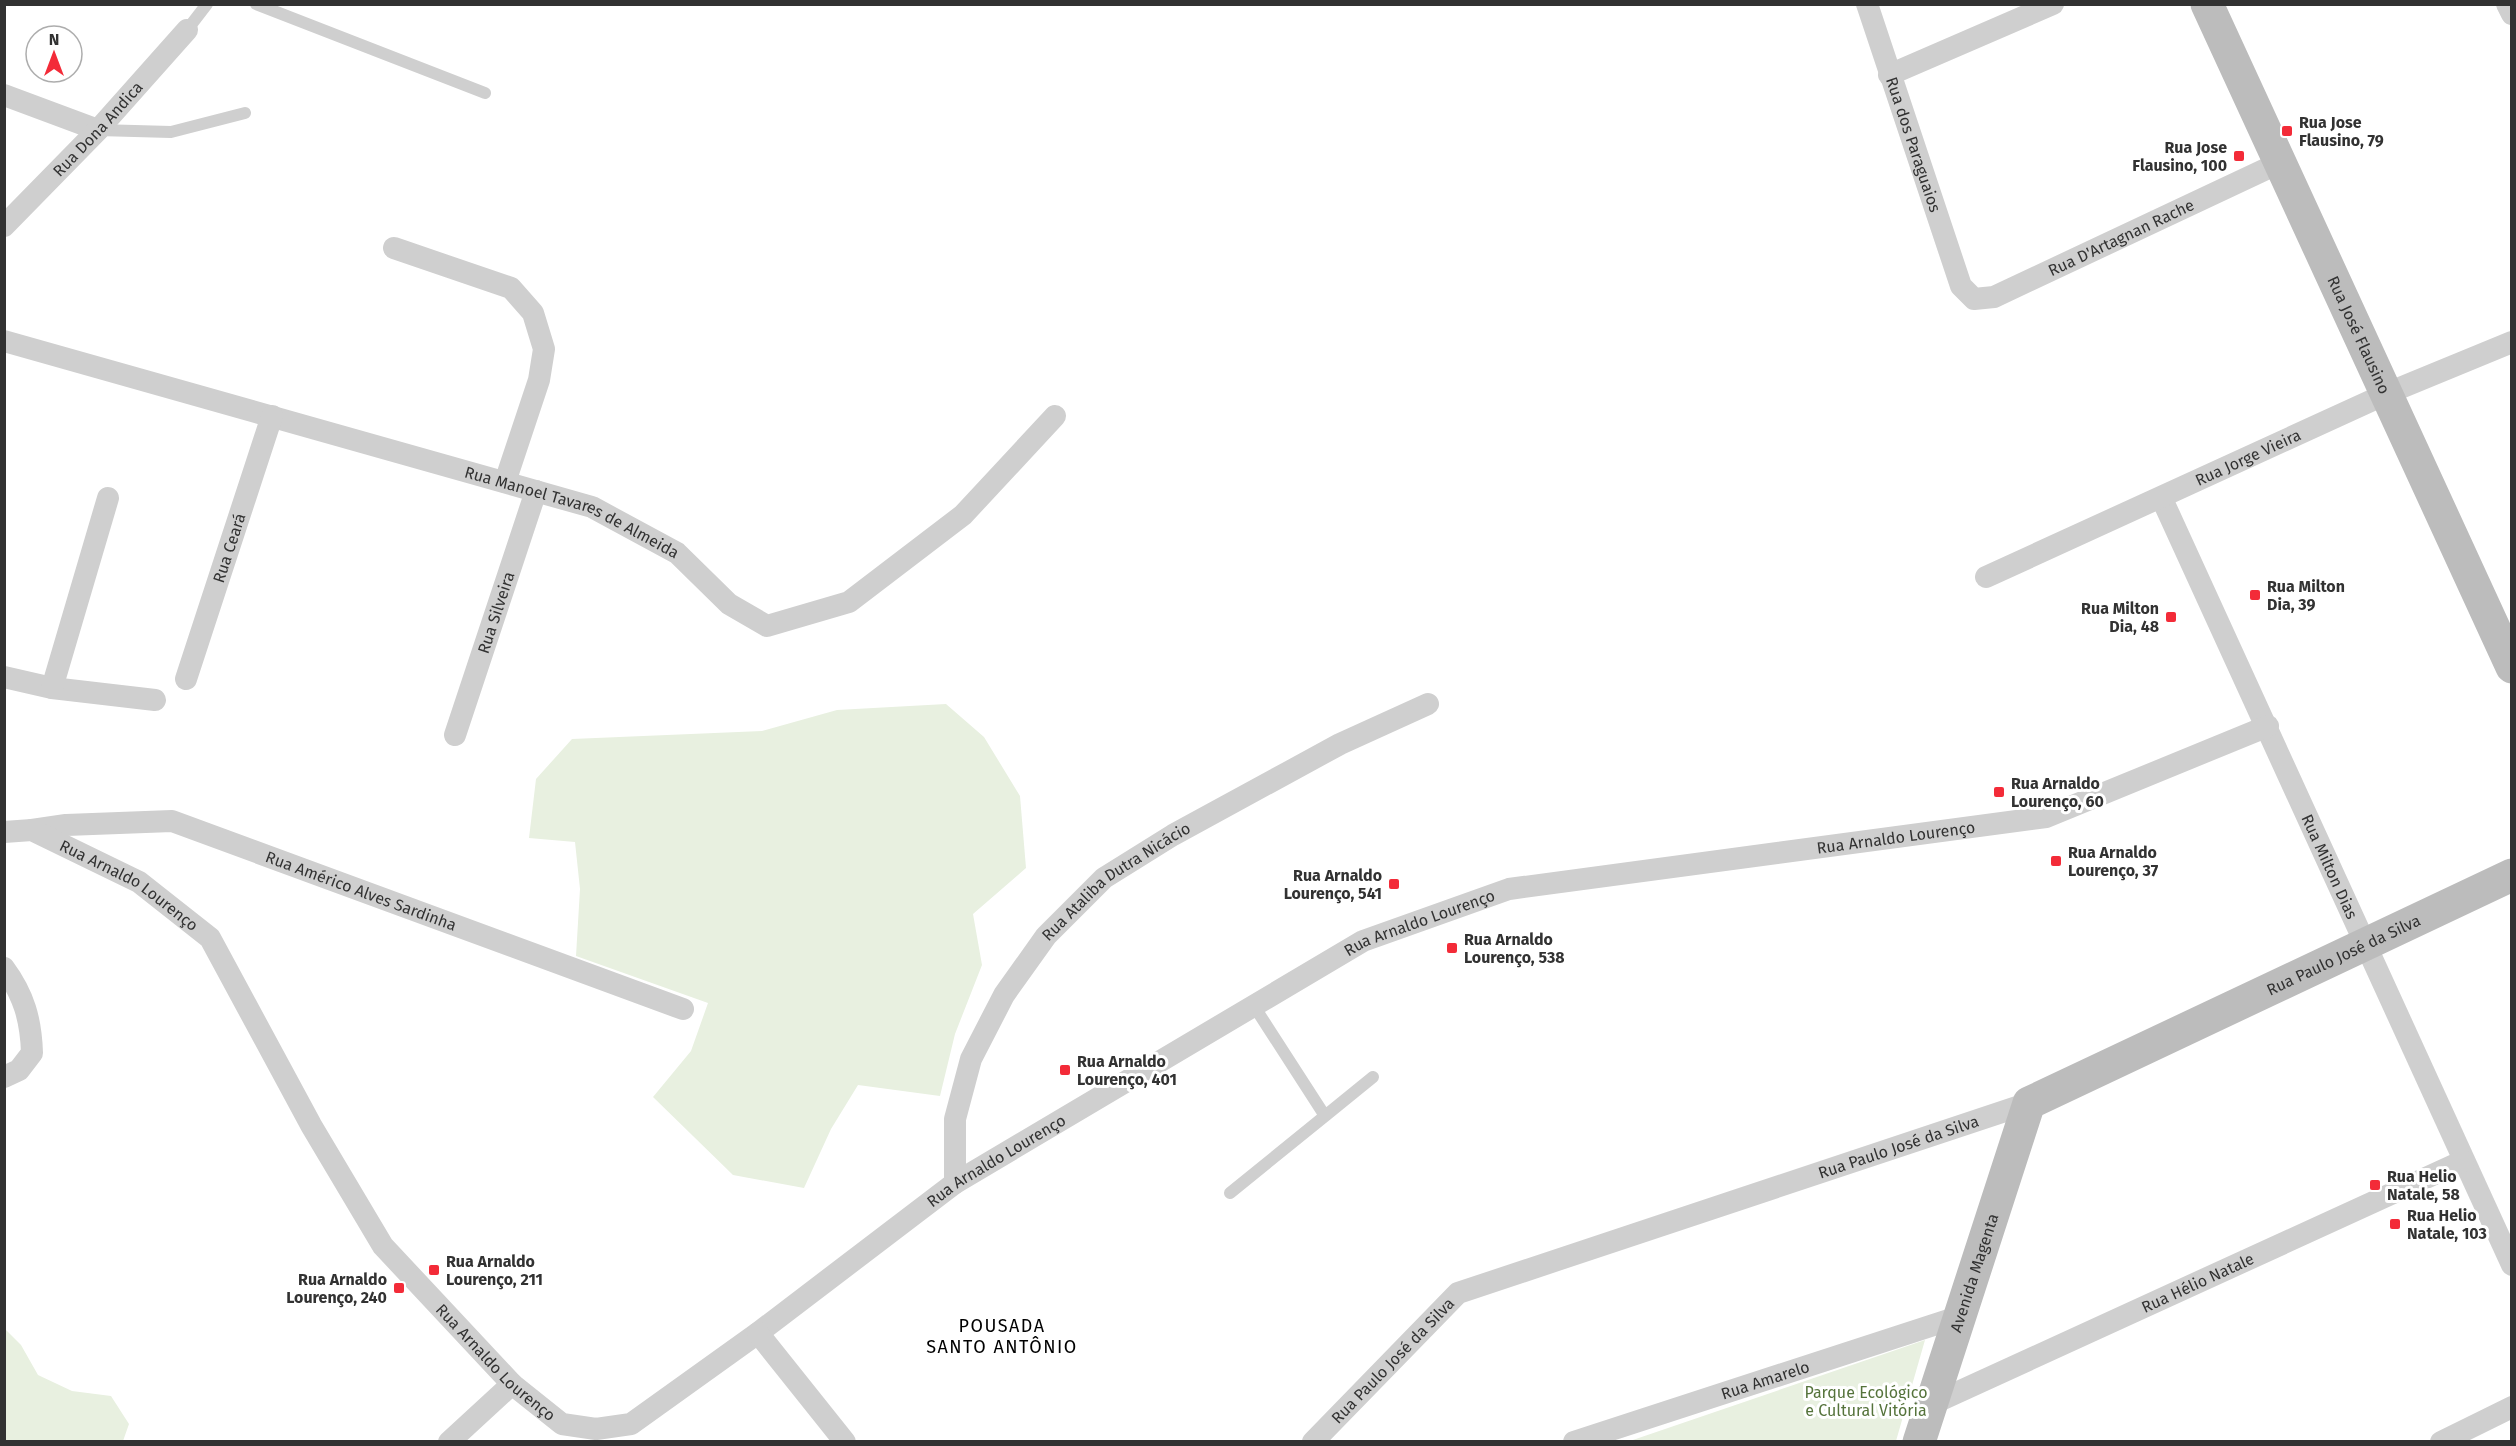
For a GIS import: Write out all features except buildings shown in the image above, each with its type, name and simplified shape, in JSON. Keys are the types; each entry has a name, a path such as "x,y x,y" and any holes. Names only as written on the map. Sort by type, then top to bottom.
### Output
{"street":[{"name":"Rua dos Paraguaios","path":"1867,4 1961,286"},
{"path":"1889,75 2053,4"},
{"name":"Rua José Flausino","path":"2207,4 2388,393 2511,667"},
{"path":"2507,4 2511,14"},
{"name":"Rua Dona Andica","path":"4,226 98,130 187,30"},
{"path":"4,95 98,130"},
{"name":"Rua D'Artagnan Rache","path":"1961,286 1974,298 1994,297 2281,162"},
{"path":"394,248 511,288 533,313 544,349 539,380 505,482"},
{"name":"Rua Manoel Tavares de Almeida","path":"4,342 592,507 677,553 729,604 767,626 849,602 963,515 1054,417"},
{"name":"Rua Jorge Vieira","path":"1986,578 2162,499 2388,393 2511,342"},
{"name":"Rua Ceará","path":"186,679 272,417"},
{"name":"Rua Silveira","path":"455,735 536,491"},
{"path":"52,688 108,498"},
{"name":"Rua Milton Dias","path":"2162,499 2268,726 2511,1266"},
{"path":"4,677 52,688 155,700"},
{"name":"Rua Ataliba Dutra Nicácio","path":"955,1183 955,1119 971,1059 1004,995 1046,936 1104,878 1173,835 1340,744 1428,704"},
{"name":"Rua Arnaldo Lourenço","path":"32,830 139,882 210,938 311,1125 383,1246 512,1384 562,1424 596,1429 631,1424 758,1333 955,1183 1363,941 1509,889 2046,817 2268,726"},
{"name":"Rua Américo Alves Sardinha","path":"32,830 66,825 171,821 683,1010"},
{"path":"4,832 32,830"},
{"name":"Rua Paulo José da Silva","path":"1313,1442 1458,1293 2029,1102 2511,875"},
{"path":"4,968 17,985 31,1022 32,1053 19,1070 4,1077"},
{"name":"Avenida Magenta","path":"1919,1442 2029,1102"},
{"name":"Rua Hélio Natale","path":"1932,1404 2463,1161"},
{"name":"Rua Amarelo","path":"1574,1442 1958,1317"},
{"path":"758,1333 845,1442"},
{"path":"449,1442 512,1384"},
{"path":"2441,1442 2511,1407"}],"lane":[{"path":"187,30 207,4"},
{"path":"256,4 485,93"},
{"path":"98,130 171,132 245,113"},
{"path":"1254,1006 1325,1116"},
{"path":"1230,1193 1373,1077"}],"green space":[{"path":"946,704 984,737 1020,796 1026,868 973,914 982,965 955,1034 940,1096 858,1085 831,1129 804,1188 733,1175 653,1097 691,1051 708,1003 576,956 580,889 575,842 529,838 536,779 572,739 762,731 837,710"},
{"path":"5,1329 21,1345 38,1375 72,1391 111,1396 129,1424 123,1441 5,1441"},
{"name":"Parque Ecológico e Cultural Vitória","path":"1925,1340 1896,1441 1627,1442"}],"place":[{"name":"Rua Jose Flausino, 79","path":"2287,131"},
{"name":"Rua Jose Flausino, 100","path":"2239,156"},
{"name":"Rua Milton Dia, 39","path":"2255,595"},
{"name":"Rua Milton Dia, 48","path":"2171,617"},
{"name":"Rua Arnaldo Lourenço, 60","path":"1999,792"},
{"name":"Rua Arnaldo Lourenço, 37","path":"2056,861"},
{"name":"Rua Arnaldo Lourenço, 541","path":"1394,884"},
{"name":"Rua Arnaldo Lourenço, 538","path":"1452,948"},
{"name":"Rua Arnaldo Lourenço, 401","path":"1065,1070"},
{"name":"Rua Helio Natale, 58","path":"2375,1185"},
{"name":"Rua Helio Natale, 103","path":"2395,1224"},
{"name":"Rua Arnaldo Lourenço, 211","path":"434,1270"},
{"name":"Rua Arnaldo Lourenço, 240","path":"399,1288"}],"district":[{"name":"POUSADA SANTO ANTÔNIO","path":"1002,1336"}]}
